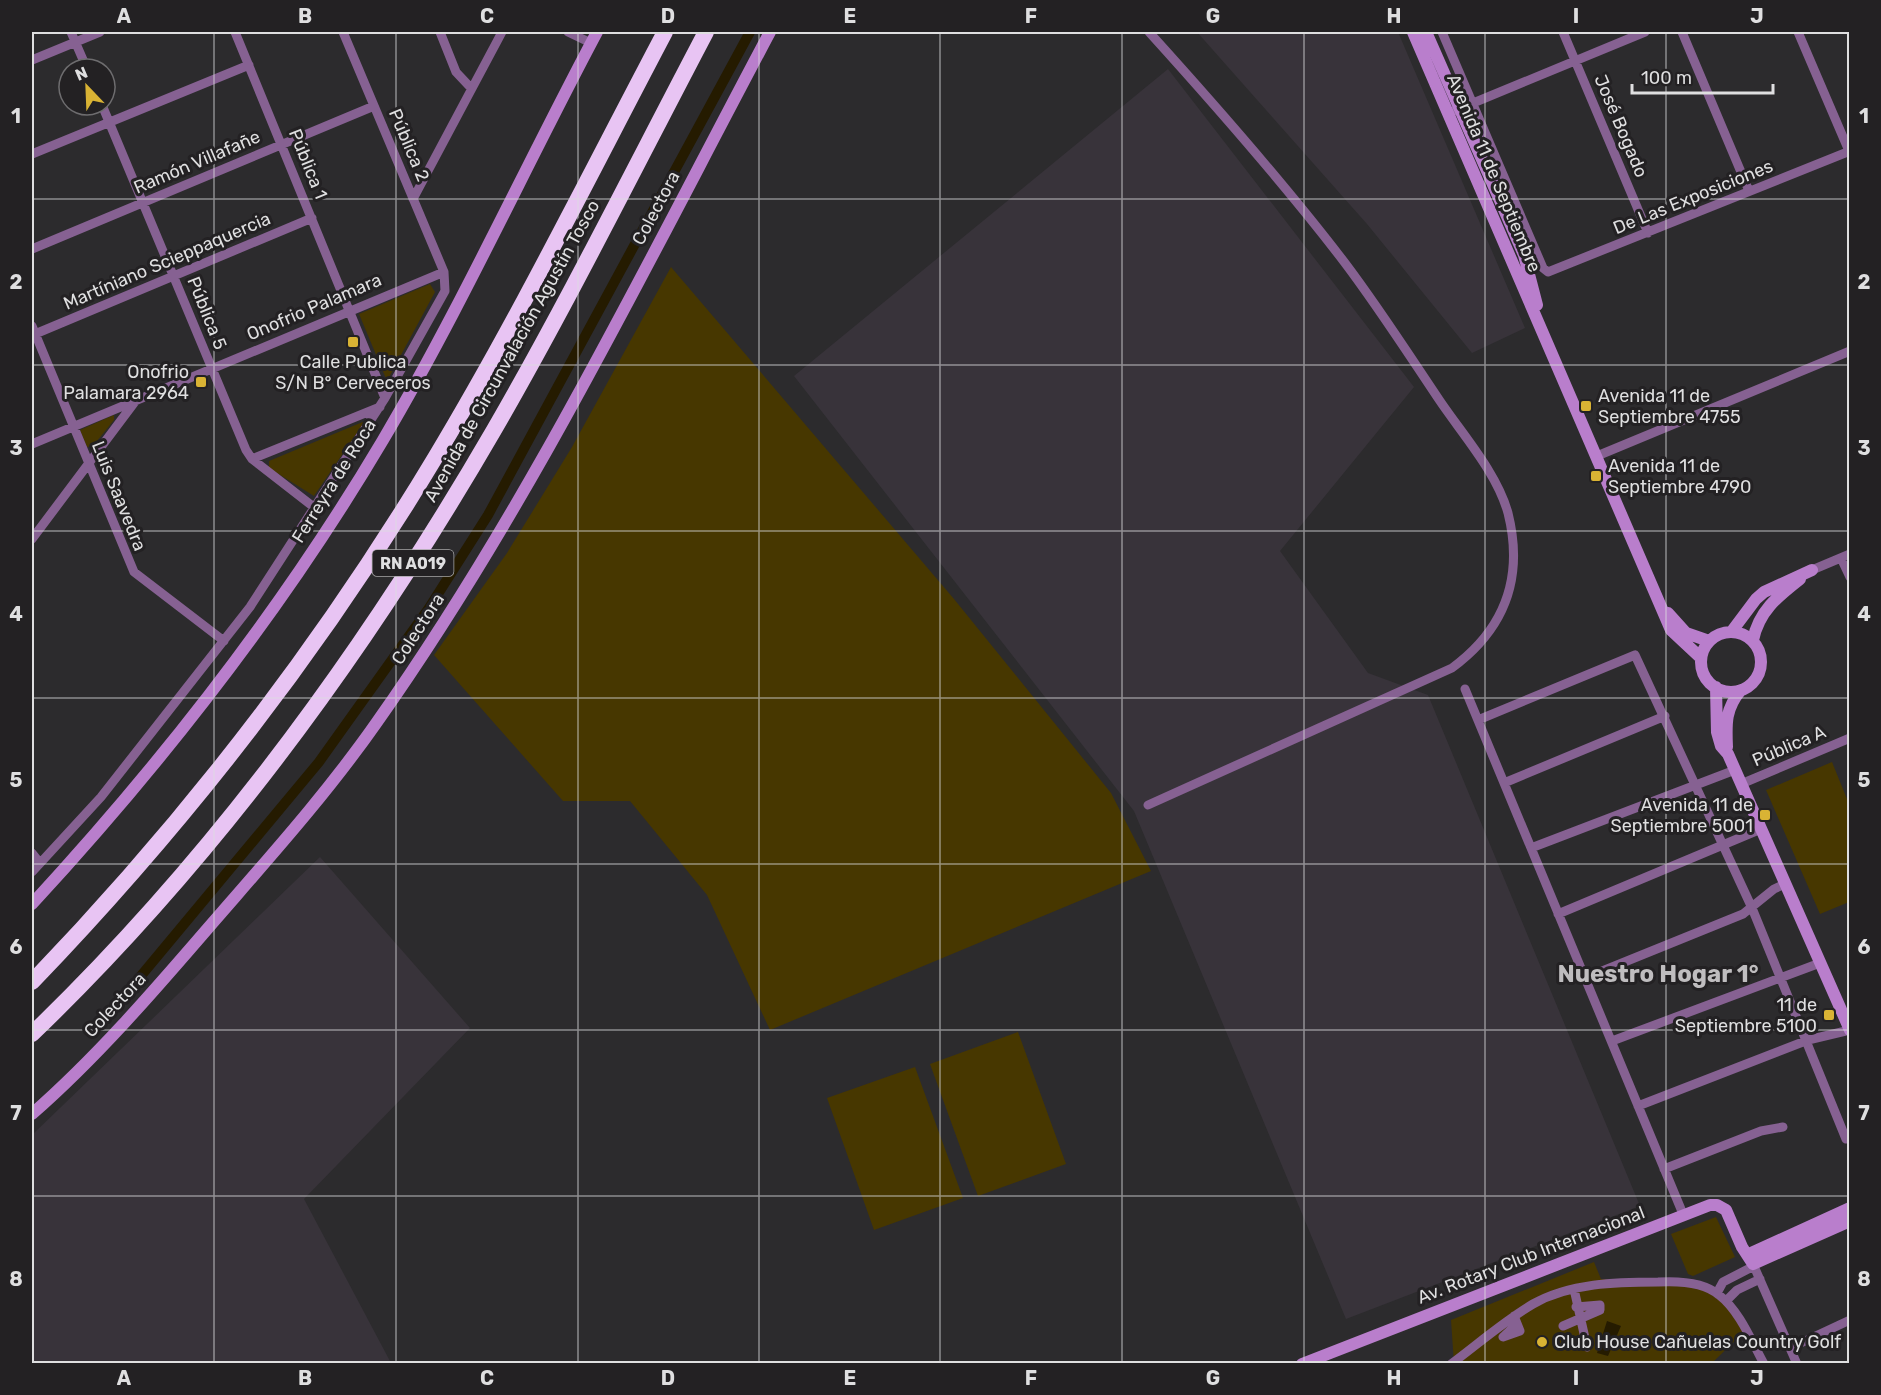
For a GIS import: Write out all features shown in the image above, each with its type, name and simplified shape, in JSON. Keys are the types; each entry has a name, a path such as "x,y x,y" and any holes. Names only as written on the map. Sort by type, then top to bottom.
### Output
{"highway":[{"name":"Avenida de Circunvalación Agustín Tosco","path":"32,982 115,893 205,788 286,683 363,572 471,397 665,32"},
{"name":"Avenida de Circunvalación Agustín Tosco","path":"32,1034 130,932 218,830 312,710 390,598 495,428 706,32"}],"main road":[{"name":"Ferreyra de Roca","path":"32,904 123,801 281,599 382,441 450,321 597,32"},
{"name":"Colectora","path":"32,1114 135,1012 306,818 376,724 451,612 576,401 770,32"},
{"name":"Avenida 11 de Septiembre","path":"1413,32 1524,255 1542,329"},
{"name":"Avenida 11 de Septiembre","path":"1426,32 1454,111 1523,287 1659,599"},
{"path":"1732,631 1764,592 1812,570"},
{"path":"1753,640 1759,618 1765,609 1812,570"},
{"path":"1659,599 1671,619 1686,633 1709,640"},
{"path":"1659,599 1671,630 1701,658"},
{"path":"1728,754 1725,721 1732,700 1760,673 1761,656 1753,640 1743,634 1732,631 1720,633 1709,640 1701,658 1705,678 1716,687 1731,692 1741,690"},
{"path":"1716,687 1717,732 1721,746 1728,754 1850,1030"},
{"name":"Av. Rotary Club Internacional","path":"1302,1364 1710,1205 1722,1206 1726,1209 1742,1247 1752,1261"},
{"path":"1752,1261 1850,1208"},
{"path":"1752,1261 1850,1221"}],"street":[{"path":"71,32 82,57"},
{"path":"32,60 100,32"},
{"name":"Pública 1","path":"235,32 349,310 383,403"},
{"name":"Pública 2","path":"343,32 444,272"},
{"path":"440,32 456,72 471,88"},
{"path":"413,199 502,32"},
{"path":"568,32 591,43"},
{"path":"1148,805 1452,668 1478,646 1500,616 1509,593 1514,552 1507,511 1494,484 1371,299 1241,135 1149,32"},
{"path":"1442,32 1472,103"},
{"name":"José Bogado","path":"1563,32 1648,233"},
{"path":"1454,111 1645,32"},
{"path":"1682,32 1749,192"},
{"path":"1798,32 1849,151"},
{"path":"32,154 249,65"},
{"name":"De Las Exposiciones","path":"1472,103 1543,268 1548,272 1849,151"},
{"name":"Ramón Villafañe","path":"32,249 374,106"},
{"name":"Pública 5","path":"108,117 252,459 315,508"},
{"name":"Martíniano Scieppaquercia","path":"33,330 175,276 312,218"},
{"path":"32,872 101,797 259,593 383,403 442,299 447,285 444,272"},
{"name":"Onofrio Palamara","path":"32,444 444,272"},
{"name":"Luis Saavedra","path":"33,330 134,572 224,641"},
{"path":"1597,456 1850,351"},
{"path":"32,539 135,401"},
{"path":"252,459 383,403"},
{"path":"1812,570 1845,556 1850,578"},
{"path":"1478,720 1635,655 1752,908 1808,1040 1846,1139"},
{"path":"1465,689 1683,1214"},
{"path":"1504,783 1665,716"},
{"name":"Pública A","path":"1741,784 1850,738"},
{"path":"1531,848 1735,770"},
{"path":"1558,914 1761,830"},
{"path":"32,853 40,864"},
{"path":"1585,978 1752,908 1774,889 1785,884"},
{"path":"1611,1041 1780,976 1820,963"},
{"path":"1638,1106 1808,1040 1850,1030"},
{"path":"1664,1169 1761,1131 1783,1127"},
{"path":"1717,1293 1723,1282 1752,1261 1797,1364"},
{"path":"1726,1301 1737,1290 1760,1280"},
{"path":"1451,1364 1549,1297 1574,1289 1612,1283 1664,1282 1696,1285 1717,1293 1726,1301 1764,1364"},
{"path":"1574,1289 1587,1347"},
{"path":"1563,1326 1600,1310 1599,1305 1576,1306"},
{"path":"1790,1348 1850,1320"}],"shaded area":[{"path":"1197,32 1398,32 1525,328 1472,353 1367,224"},
{"path":"1168,69 1414,387 1280,551 1368,673 1428,695 1640,1206 1346,1319 1134,811 794,376"},
{"path":"671,267 954,599 1111,793 1151,871 770,1030 707,895 630,801 563,801 434,655 507,553 572,447"},
{"path":"430,284 435,292 387,381 359,314"},
{"path":"114,415 114,420 93,446 87,447 80,430"},
{"path":"365,421 314,496 269,468 269,461"},
{"path":"1832,762 1849,804 1849,902 1820,914 1766,790"},
{"path":"320,857 470,1028 304,1199 391,1363 32,1363 32,1135"},
{"path":"1018,1032 1066,1164 978,1196 930,1064"},
{"path":"915,1067 963,1198 874,1230 827,1098"},
{"path":"1716,1217 1735,1257 1693,1276 1688,1274 1671,1234"},
{"path":"1594,1262 1601,1279 1664,1282 1717,1293 1745,1331 1712,1363 1454,1364 1451,1320"},
{"path":"1607,1321 1621,1326 1608,1356 1597,1353"}],"waterway":[{"path":"125,995 319,762 429,608 488,515 750,32"}],"place":[{"name":"Calle Publica S/N B° Cerveceros","path":"353,342"},
{"name":"Onofrio Palamara 2964","path":"201,382"},
{"name":"Avenida 11 de Septiembre 4755","path":"1586,406"},
{"name":"Avenida 11 de Septiembre 4790","path":"1596,476"},
{"name":"Avenida 11 de Septiembre 5001","path":"1765,815"},
{"name":"11 de Septiembre 5100","path":"1829,1015"},
{"name":"Club House Cañuelas Country Golf","path":"1542,1342"}],"district":[{"name":"Nuestro Hogar 1°","path":"1658,974"}]}
